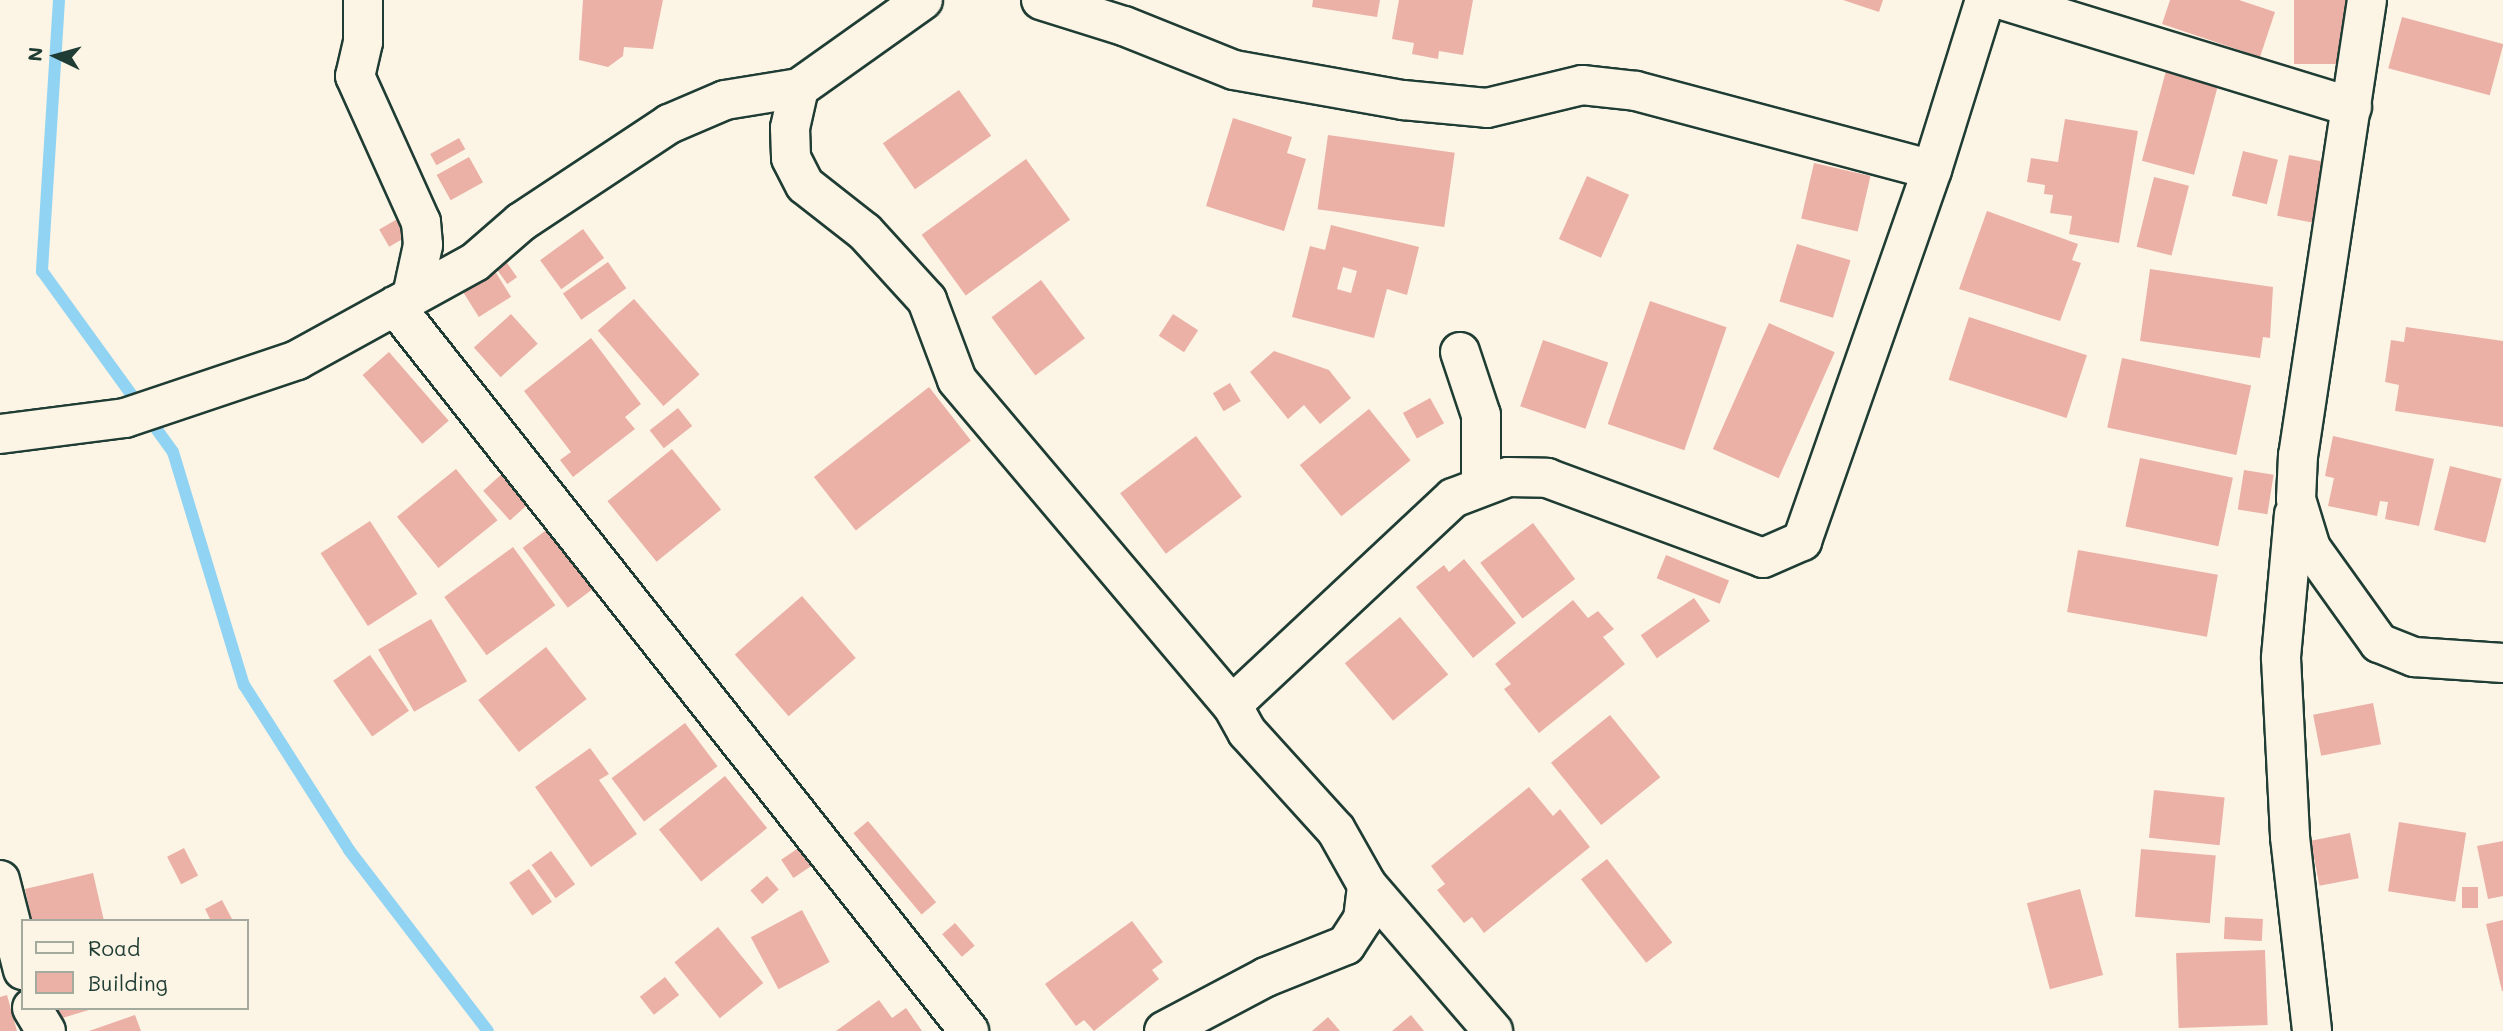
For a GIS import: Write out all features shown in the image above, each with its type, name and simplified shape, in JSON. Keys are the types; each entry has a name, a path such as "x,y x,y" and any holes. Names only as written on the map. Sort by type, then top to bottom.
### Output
{"street":[{"path":"363,0 363,42 355,76 421,222 423,245 403,301"},
{"path":"0,434 141,413 297,360 475,262 522,222 669,124 725,100 799,88 923,0"},
{"path":"1041,0 1124,26 1234,70 1403,100 1487,108 1581,85 1636,91 1932,170"},
{"path":"1232,705 1453,498 1481,485 1508,477 1547,478 1763,558 1802,541 1932,170 1985,0"},
{"path":"2002,0 2352,107"},
{"path":"2312,1031 2290,837 2281,659 2298,455 2367,0"},
{"path":"799,88 790,128 791,158 805,185 865,232 927,300 957,380 1232,705 1247,732 1336,830 1367,885 1493,1031"},
{"path":"403,301 969,1031"},
{"path":"1460,352 1481,415 1481,485"},
{"path":"2295,499 2311,548 2379,643 2414,657 2503,663"},
{"path":"0,880 21,962"},
{"path":"1164,1031 1266,977 1346,945 1363,919 1367,885"},
{"path":"33,1010 46,1031"}],"building":[{"path":"583,0 663,0 653,49 624,47 623,56 608,67 579,60"},
{"path":"1313,0 1380,0 1377,17 1312,7"},
{"path":"1399,0 1473,0 1463,55 1439,51 1438,59 1412,54 1414,43 1392,39"},
{"path":"1843,0 1883,0 1879,12"},
{"path":"2170,0 2239,0 2275,12 2260,57 2162,24"},
{"path":"2294,0 2348,0 2348,64 2294,64"},
{"path":"2402,17 2503,44 2490,95 2388,68"},
{"path":"2167,67 2219,81 2194,175 2142,161"},
{"path":"959,90 991,136 915,189 883,143"},
{"path":"1233,118 1292,137 1287,153 1306,159 1284,231 1206,206"},
{"path":"2065,119 2138,131 2119,243 2069,234 2072,216 2050,213 2053,195 2044,194 2045,185 2027,182 2031,158 2058,162"},
{"path":"1328,135 1455,153 1444,227 1318,209"},
{"path":"459,138 465,149 436,165 430,154"},
{"path":"2243,151 2278,160 2267,204 2232,196"},
{"path":"2289,155 2330,163 2318,224 2277,216"},
{"path":"469,157 483,182 451,200 437,175"},
{"path":"1026,159 1070,220 966,296 922,235"},
{"path":"1814,163 1871,176 1858,232 1801,219"},
{"path":"1587,176 1629,195 1601,258 1559,239"},
{"path":"2154,177 2189,186 2172,256 2137,247"},
{"path":"1987,211 2078,244 2072,260 2081,263 2060,321 1959,289"},
{"path":"406,214 416,231 389,247 379,230"},
{"path":"1331,225 1419,247 1407,295 1387,289 1374,338 1292,317 1310,246 1325,250","holes":["1343,267 1357,271 1351,293 1337,289"]},
{"path":"583,229 604,258 561,289 540,260"},
{"path":"1797,244 1851,260 1833,318 1779,301"},
{"path":"505,260 517,277 507,284 495,267"},
{"path":"608,262 626,288 581,320 563,294"},
{"path":"493,268 511,297 479,317 461,288"},
{"path":"2150,269 2273,287 2270,338 2263,337 2260,358 2140,341"},
{"path":"1041,280 1085,338 1035,376 991,317"},
{"path":"634,299 700,374 663,406 598,330"},
{"path":"1650,301 1727,327 1684,450 1608,424"},
{"path":"511,314 538,344 501,377 474,347"},
{"path":"1173,314 1198,330 1184,352 1159,336"},
{"path":"1969,317 2087,355 2067,418 1949,380"},
{"path":"1769,323 1835,352 1779,478 1713,449"},
{"path":"2406,327 2503,341 2503,427 2395,411 2399,385 2385,382 2391,340 2404,342"},
{"path":"591,338 641,404 625,417 635,429 573,477 560,460 571,452 524,391"},
{"path":"1543,340 1608,362 1585,429 1520,406"},
{"path":"1274,351 1329,370 1351,398 1320,424 1304,405 1288,419 1250,372"},
{"path":"389,352 449,421 422,444 363,375"},
{"path":"2122,358 2251,385 2236,455 2107,427"},
{"path":"1230,383 1241,401 1224,411 1213,393"},
{"path":"929,387 971,441 856,530 814,477"},
{"path":"1430,398 1444,423 1417,438 1403,413"},
{"path":"678,408 692,426 664,448 650,430"},
{"path":"1369,409 1411,460 1341,516 1300,465"},
{"path":"1196,436 1242,497 1166,554 1120,493"},
{"path":"2333,436 2434,459 2419,526 2385,519 2388,502 2380,501 2377,516 2328,506 2334,478 2325,476"},
{"path":"672,449 721,510 657,562 607,501"},
{"path":"2140,458 2233,478 2218,546 2125,526"},
{"path":"2450,466 2501,479 2485,543 2434,530"},
{"path":"456,469 498,520 438,568 397,517"},
{"path":"2244,470 2274,475 2267,514 2238,510"},
{"path":"504,472 531,502 510,520 483,491"},
{"path":"370,521 417,594 368,626 321,553"},
{"path":"1533,523 1575,579 1522,619 1480,563"},
{"path":"549,528 594,588 568,608 523,548"},
{"path":"513,547 555,605 487,655 444,597"},
{"path":"2078,550 2218,575 2207,637 2067,612"},
{"path":"1666,555 1729,580 1720,604 1657,578"},
{"path":"1464,559 1516,623 1473,658 1416,587 1444,565 1449,572"},
{"path":"802,596 856,658 789,716 735,654"},
{"path":"1694,598 1710,621 1657,658 1641,635"},
{"path":"1573,600 1588,618 1598,611 1614,629 1603,637 1625,664 1539,733 1504,689 1511,684 1495,664"},
{"path":"1400,617 1448,674 1393,721 1345,663"},
{"path":"431,619 467,681 414,712 378,650"},
{"path":"546,647 587,699 519,752 478,700"},
{"path":"370,655 409,711 372,737 333,681"},
{"path":"2373,703 2381,744 2321,756 2313,715"},
{"path":"1610,715 1660,777 1601,825 1551,763"},
{"path":"685,723 717,766 644,821 612,778"},
{"path":"590,748 609,774 599,780 637,834 591,867 535,787"},
{"path":"725,776 767,828 701,882 659,829"},
{"path":"1529,787 1553,816 1560,809 1590,847 1484,933 1472,917 1464,923 1437,890 1445,884 1431,866"},
{"path":"2154,790 2225,797 2220,845 2149,838"},
{"path":"868,821 936,902 922,914 853,833"},
{"path":"2399,822 2466,833 2455,902 2388,891"},
{"path":"2350,833 2359,878 2320,886 2311,841"},
{"path":"2503,841 2503,896 2488,899 2477,846"},
{"path":"806,843 818,861 793,878 781,860"},
{"path":"184,848 198,876 181,884 167,857"},
{"path":"2141,849 2216,856 2210,923 2135,917"},
{"path":"551,851 575,884 556,898 532,865"},
{"path":"1607,859 1672,943 1646,963 1581,879"},
{"path":"529,869 552,902 532,916 509,883"},
{"path":"93,873 104,919 32,919 25,889"},
{"path":"767,876 779,890 762,904 750,890"},
{"path":"2462,887 2478,887 2478,908 2462,908"},
{"path":"2080,889 2103,975 2050,989 2027,903"},
{"path":"222,900 232,919 210,919 205,909"},
{"path":"802,910 830,962 778,989 751,937"},
{"path":"2225,917 2263,919 2262,941 2224,939"},
{"path":"2503,920 2503,991 2502,991 2486,924"},
{"path":"1132,921 1163,962 1152,970 1159,979 1094,1031 1084,1020 1076,1026 1045,984"},
{"path":"955,923 975,946 962,957 942,934"},
{"path":"718,927 763,983 720,1018 674,962"},
{"path":"2265,950 2268,1025 2179,1028 2176,953"},
{"path":"665,977 679,995 654,1015 640,997"},
{"path":"7,995 17,1031 0,1031 0,997"},
{"path":"879,1000 892,1018 906,1008 922,1031 836,1031"},
{"path":"57,1010 89,1010 59,1019"},
{"path":"135,1015 141,1031 89,1031"},
{"path":"1411,1015 1424,1031 1392,1031"},
{"path":"1328,1017 1340,1031 1312,1031"}],"waterway":[{"path":"59,0 42,271 173,452 244,685 349,850 488,1031"}]}
